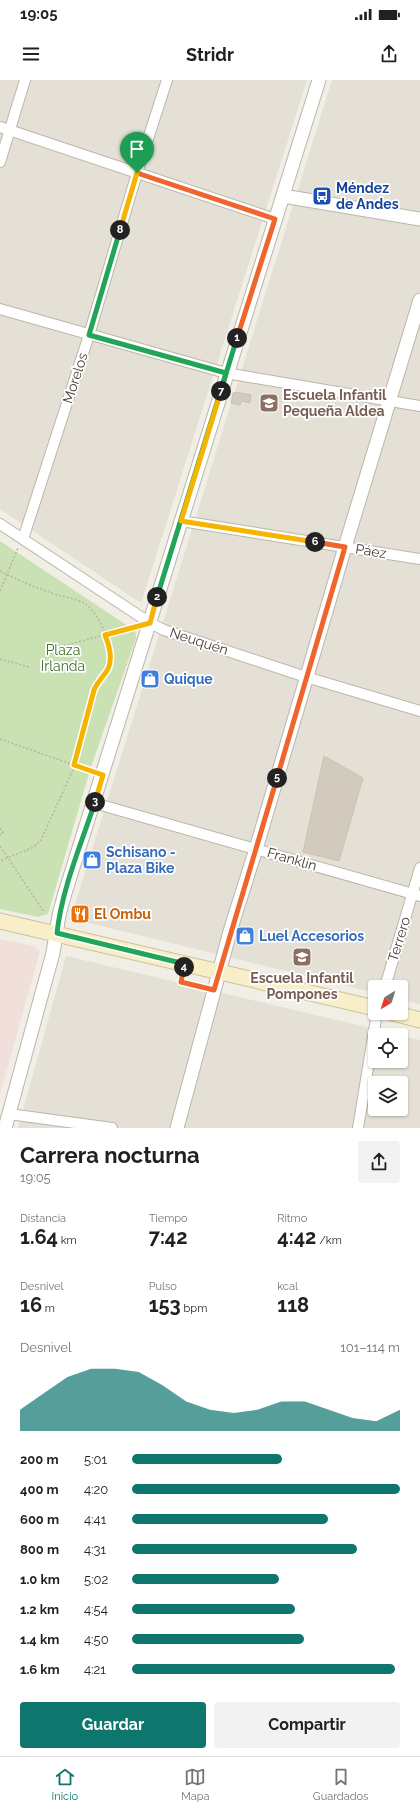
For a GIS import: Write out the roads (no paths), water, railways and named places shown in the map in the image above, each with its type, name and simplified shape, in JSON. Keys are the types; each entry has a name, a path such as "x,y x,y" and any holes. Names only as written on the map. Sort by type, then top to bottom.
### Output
{"main road":[{"path":"0,921 57,933 218,973 368,1006"},
{"path":"408,1017 420,1020"}],"street":[{"path":"0,162 5,129 25,80"},
{"name":"Morelos","path":"23,539 89,335 137,173 168,80"},
{"path":"5,1128 7,1113 53,953 59,915 65,893 103,775 226,373 319,80"},
{"path":"5,129 275,219"},
{"path":"283,196 420,219"},
{"path":"178,1128 218,973 420,300"},
{"path":"0,309 226,373 420,406"},
{"name":"Páez","path":"181,521 420,559"},
{"name":"Neuquén","path":"0,524 150,623 164,630 306,677 420,711"},
{"name":"Franklin","path":"94,803 416,895"},
{"name":"Terrero","path":"387,980 416,895 420,868"},
{"path":"358,1128 377,1020"},
{"path":"7,1113 112,1128"}],"lane":[{"path":"185,964 181,982 214,990"}],"place":[{"name":"Méndez de Andes","path":"322,196"},
{"name":"Escuela Infantil Pequeña Aldea","path":"269,403"},
{"name":"Quique","path":"150,679"},
{"name":"Schisano - Plaza Bike","path":"92,860"},
{"name":"El Ombu","path":"80,914"},
{"name":"Luel Accesorios","path":"245,936"},
{"name":"Escuela Infantil Pompones","path":"302,957"}],"park label":[{"name":"Plaza Irlanda","path":"63,658"}]}
